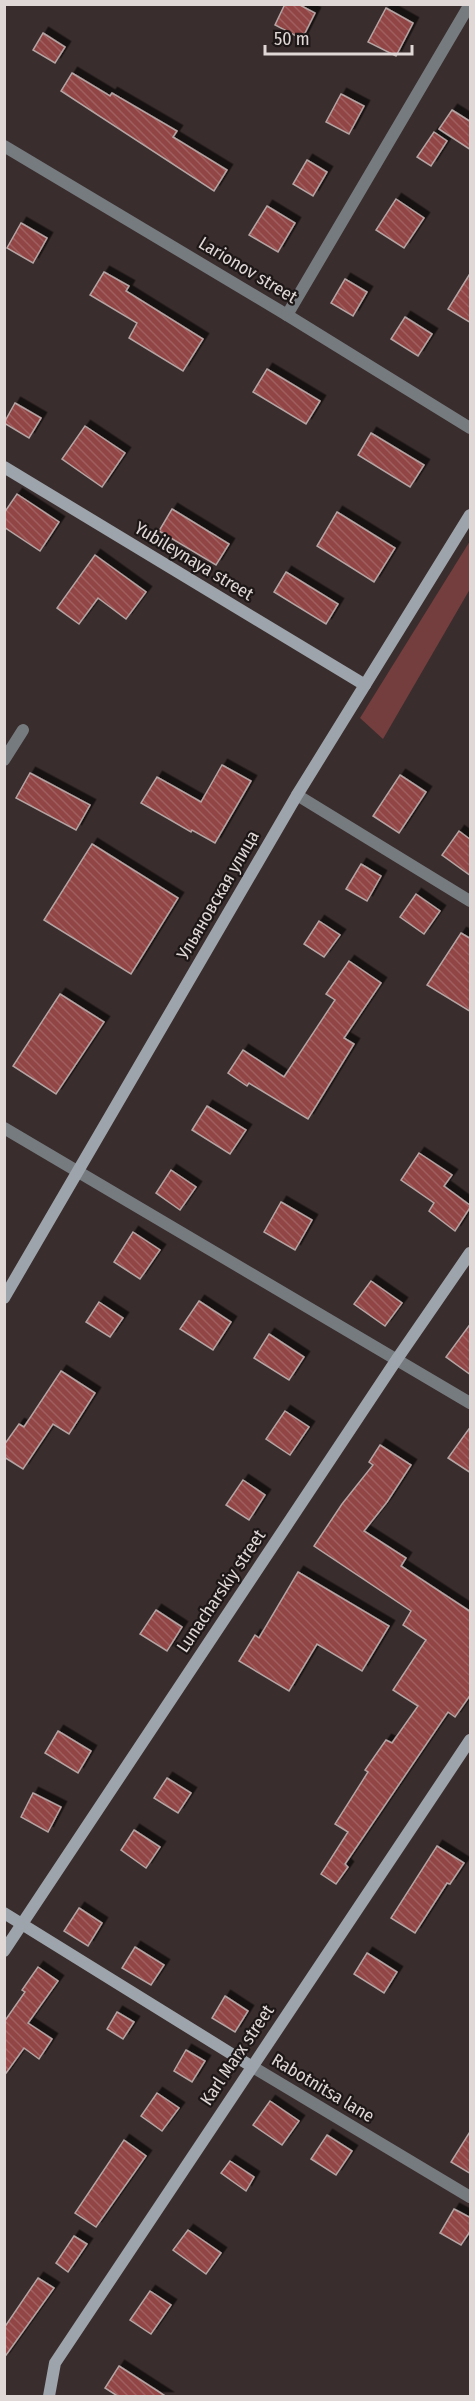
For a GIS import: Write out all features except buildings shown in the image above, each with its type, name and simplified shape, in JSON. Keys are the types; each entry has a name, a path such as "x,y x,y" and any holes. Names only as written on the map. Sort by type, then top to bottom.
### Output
{"street":[{"path":"287,315 470,4"},
{"name":"Larionov street","path":"4,146 471,428"},
{"name":"Yubileynaya street","path":"4,467 365,685"},
{"name":"Ульяновская улица","path":"4,1298 297,795 471,514"},
{"path":"4,760 23,730"},
{"path":"297,795 471,901"},
{"path":"4,1128 79,1170 471,1403"},
{"name":"Lunacharskiy street","path":"4,1951 397,1359 471,1253"},
{"name":"Karl Marx street","path":"49,2397 55,2363 251,2066 471,1740"},
{"name":"Rabotnitsa lane","path":"4,1913 251,2066 471,2197"}],"shaded area":[{"path":"470,541 470,589 383,739 360,718"}]}
